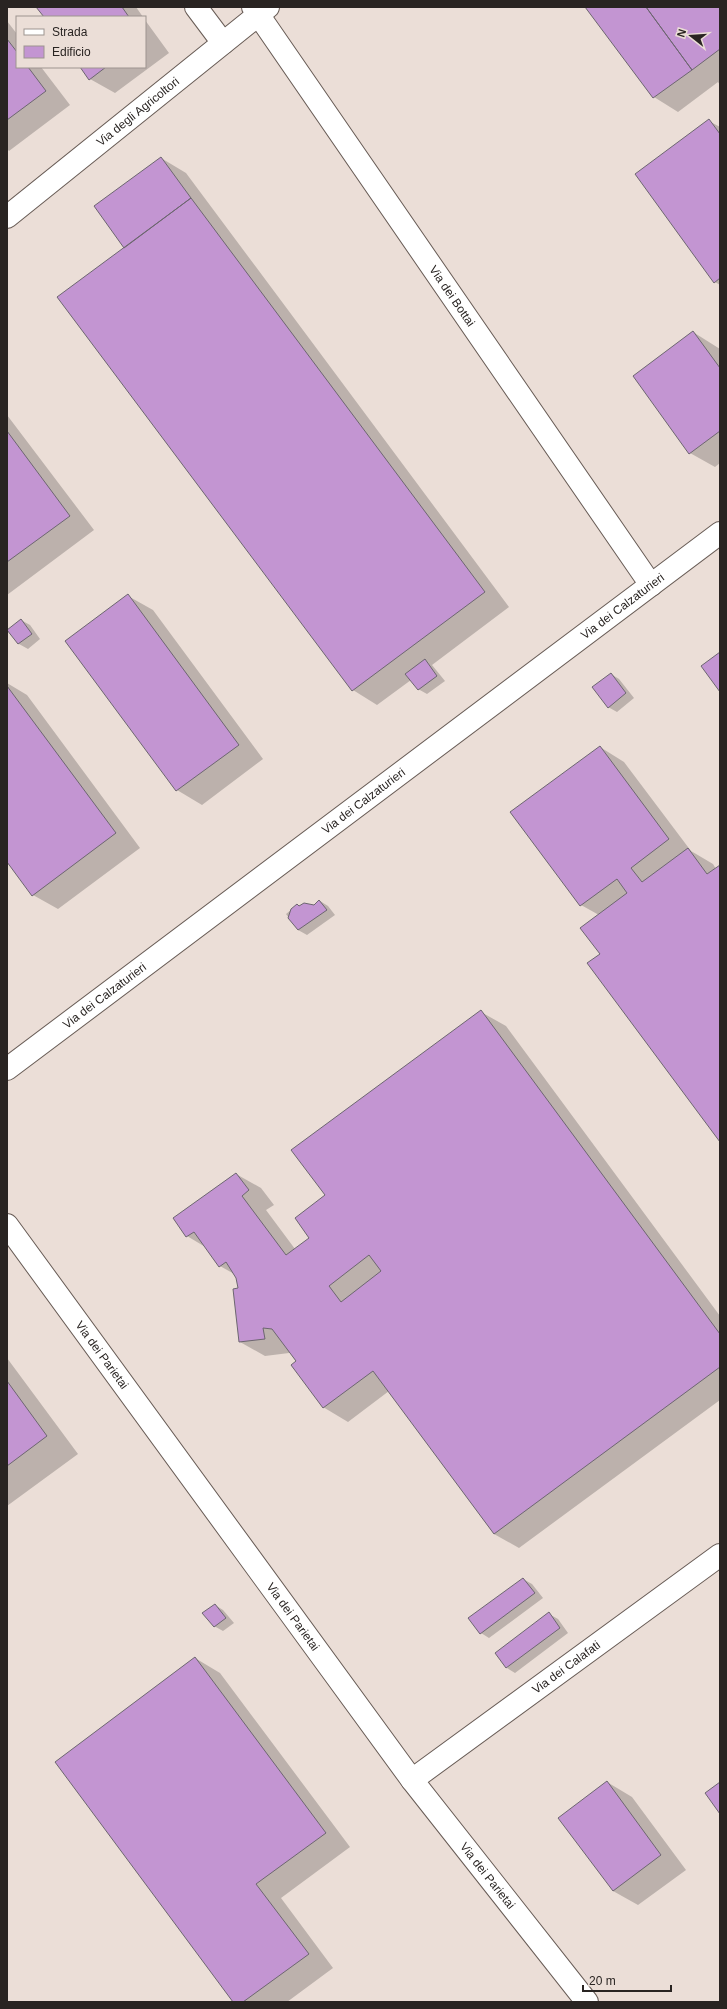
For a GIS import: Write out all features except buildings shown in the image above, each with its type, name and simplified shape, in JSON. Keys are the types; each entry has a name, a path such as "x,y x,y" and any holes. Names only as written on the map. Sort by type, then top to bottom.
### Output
{"street":[{"path":"196,7 223,43"},
{"name":"Via degli Agricoltori","path":"7,217 223,43 260,10"},
{"name":"Via dei Bottai","path":"260,10 651,585"},
{"name":"Via dei Calzaturieri","path":"7,1069 720,533"},
{"name":"Via dei Parietai","path":"7,1226 412,1780 587,2002"},
{"name":"Via dei Calafati","path":"412,1780 720,1555"}]}
